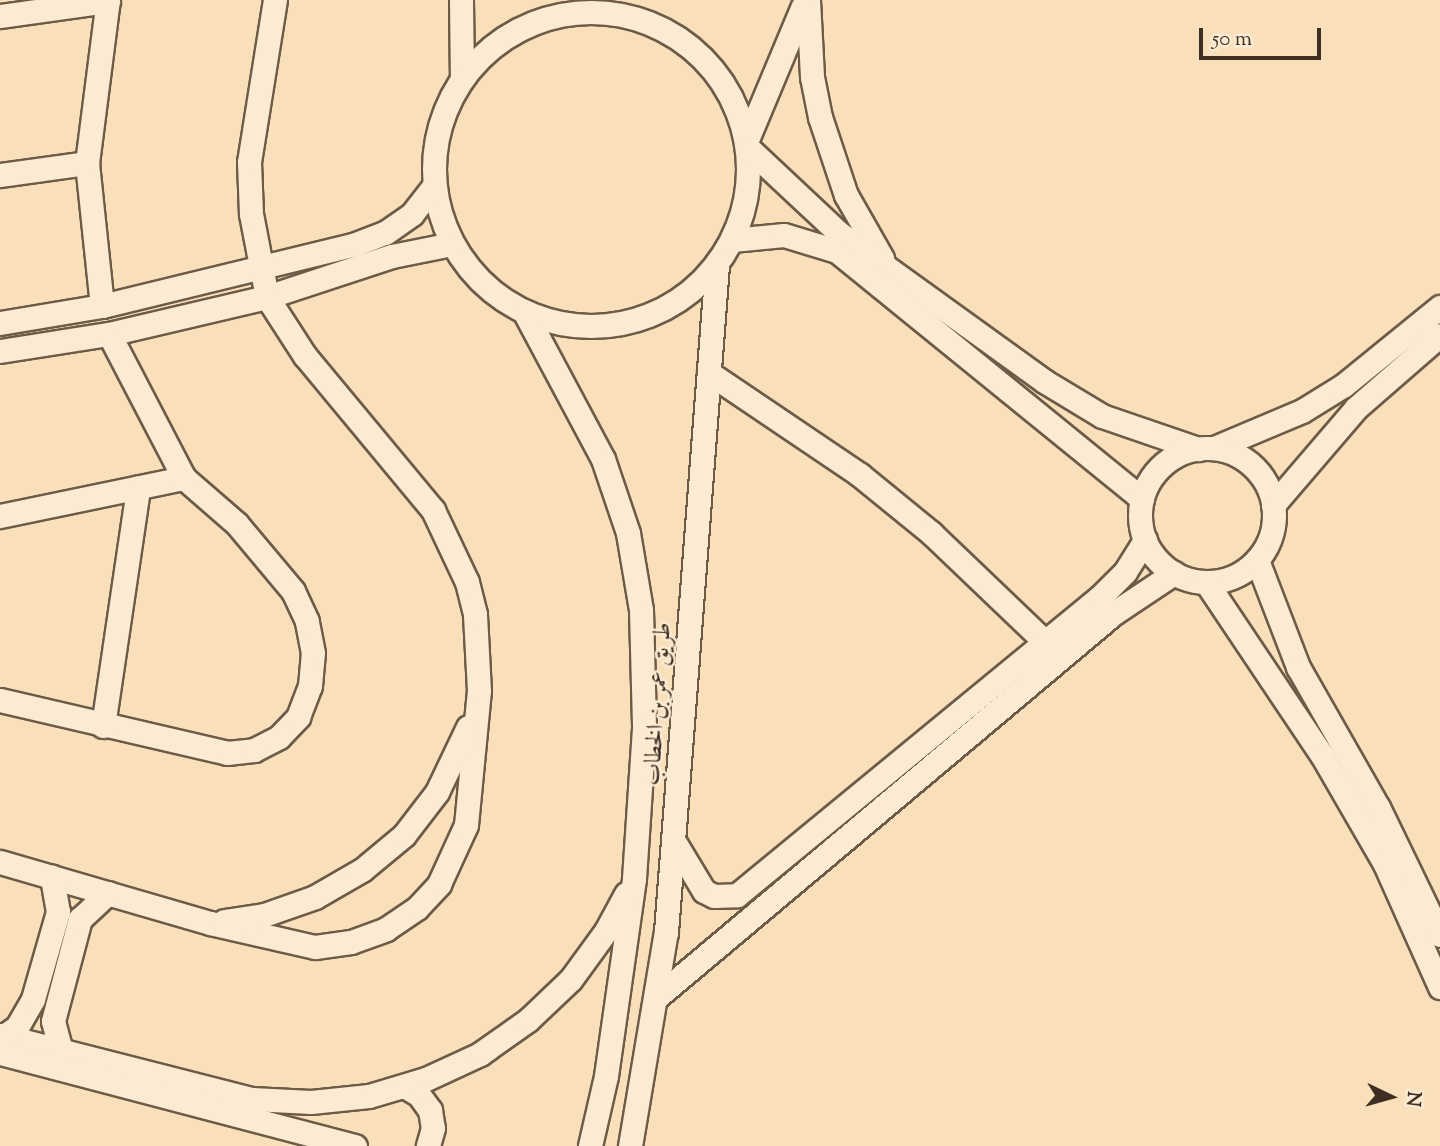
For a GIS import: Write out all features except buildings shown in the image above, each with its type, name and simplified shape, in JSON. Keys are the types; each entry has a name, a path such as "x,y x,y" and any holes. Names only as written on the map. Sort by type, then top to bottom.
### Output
{"street":[{"path":"0,862 210,923 315,947 351,942 386,929 417,908 450,865 466,825 479,691 475,614 455,550 433,510 305,356 267,297 264,269 251,214 249,162 275,0"},
{"path":"461,0 461,79"},
{"path":"584,7 638,18 677,36 701,57 733,101 746,144 746,195 732,240 717,264 683,297 629,323 594,327 559,324 524,313 483,284 452,244 434,186 438,130 461,79 480,57 518,30 553,16 584,7 621,0"},
{"path":"746,144 807,0"},
{"path":"807,0 812,76 831,157 865,232 887,267"},
{"path":"0,16 108,1 87,163 102,306"},
{"path":"746,144 816,214 1072,400 1133,429 1206,449 1253,467 1273,505 1271,535 1257,560 1234,577 1206,582 1174,573 1145,540 1142,499 1162,465 1206,449 1302,411 1344,385 1440,307"},
{"path":"0,175 87,163"},
{"path":"0,323 102,306 264,269 385,233 412,214 434,186"},
{"path":"732,240 784,235 837,251 1142,499"},
{"path":"0,351 109,334 267,297 392,256 452,244"},
{"name":"طريق عمر بن الخطاب","path":"630,1146 658,996 674,842 717,264"},
{"name":"طريق عمر بن الخطاب","path":"524,313 603,459 636,571 644,649 644,728 634,879 606,1076 590,1146"},
{"path":"0,701 227,753 254,750 279,737 298,718 310,686 309,632 293,591 237,524 184,478 109,334"},
{"path":"1273,505 1356,408 1440,335"},
{"path":"709,373 860,475 940,542 1046,643"},
{"path":"0,516 184,478"},
{"path":"103,726 138,488"},
{"path":"674,842 704,891 726,897 737,895 1112,586 1145,540"},
{"path":"1257,560 1293,658 1378,807 1440,934"},
{"path":"658,996 1114,612 1174,573"},
{"path":"1206,582 1322,755 1385,864 1440,987"},
{"path":"210,923 264,915 315,897 362,870 404,835 437,792 456,755 479,691"},
{"path":"1,1042 18,1027 33,999 58,912 52,877"},
{"path":"1,1042 61,1051 251,1099 311,1102 404,1086 480,1054 528,1020 571,979 599,941 634,879"},
{"path":"61,1051 53,1021 80,919 108,892"},
{"path":"1,1042 355,1146"},
{"path":"404,1086 419,1095 430,1110 433,1128 428,1146"}]}
